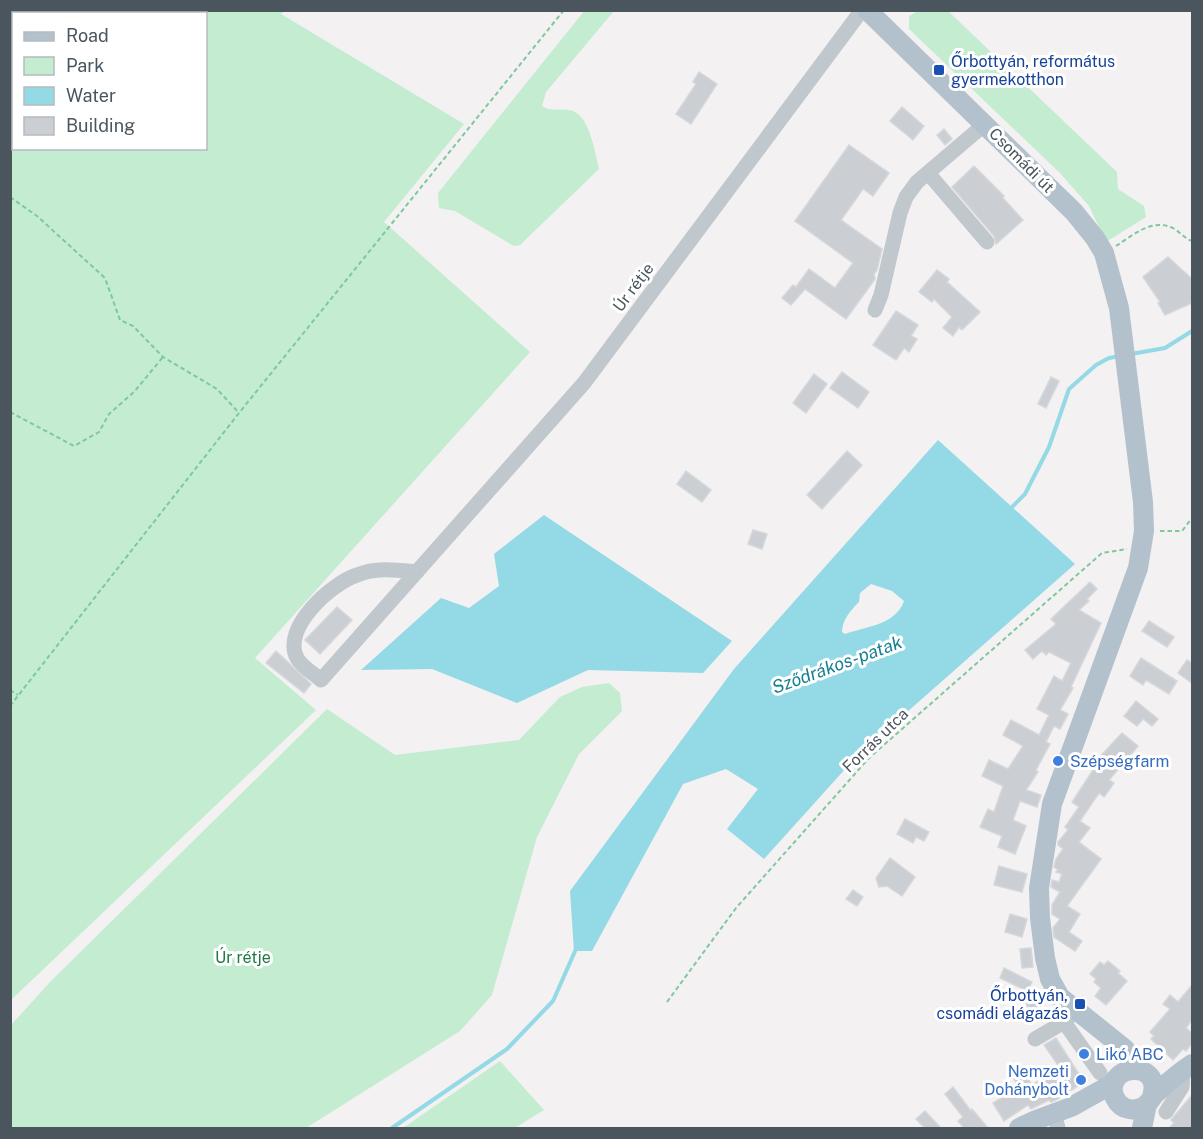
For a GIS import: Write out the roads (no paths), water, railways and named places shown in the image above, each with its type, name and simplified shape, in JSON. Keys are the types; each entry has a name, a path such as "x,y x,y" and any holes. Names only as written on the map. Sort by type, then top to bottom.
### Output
{"main road":[{"name":"Csomádi út","path":"867,10 1074,212 1095,238 1104,254 1119,308 1143,502 1142,551 1131,588 1052,804 1039,888 1040,918 1050,979 1060,997 1076,1017 1118,1058 1123,1075"},
{"path":"1061,1116 1123,1075 1163,1075 1188,1068"},
{"path":"1019,1128 1061,1116 1122,1105 1138,1109 1188,1068"},
{"path":"1123,1075 1153,1084 1142,1128"},
{"path":"1123,1075 1114,1096 1122,1105 1132,1128"}],"street":[{"name":"Úr rétje","path":"417,572 376,570 356,575 334,586 303,619 293,644 296,657 304,667 321,680 417,572 584,383 862,10"},
{"path":"875,310 881,295 906,196 917,182 985,124"},
{"path":"928,173 987,242"},
{"path":"1035,1040 1076,1017"},
{"path":"1166,1112 1182,1087 1188,1068"}],"water":[{"path":"938,440 1075,564 856,757 764,859 727,829 758,789 726,769 683,784 592,951 574,951 570,891 734,669","holes":["871,584 892,591 904,601 894,615 870,627 845,634 842,632 845,619 859,602 860,593"]},
{"path":"544,515 732,641 703,673 588,670 517,703 432,669 361,670 441,598 469,608 499,586 494,554"}],"waterway":[{"name":"Sződrákos-patak","path":"1131,354 1165,348 1192,331"},
{"name":"Sződrákos-patak","path":"1009,510 1025,494 1049,447 1069,389 1096,365 1109,358 1120,356"},
{"name":"Sződrákos-patak","path":"392,1128 507,1049 553,1001 576,949"}],"place":[{"name":"Őrbottyán, református gyermekotthon","path":"939,70"},
{"name":"Szépségfarm","path":"1058,761"},
{"name":"Őrbottyán, csomádi elágazás","path":"1080,1004"},
{"name":"Likó ABC","path":"1084,1054"},
{"name":"Nemzeti Dohánybolt","path":"1081,1080"}]}
